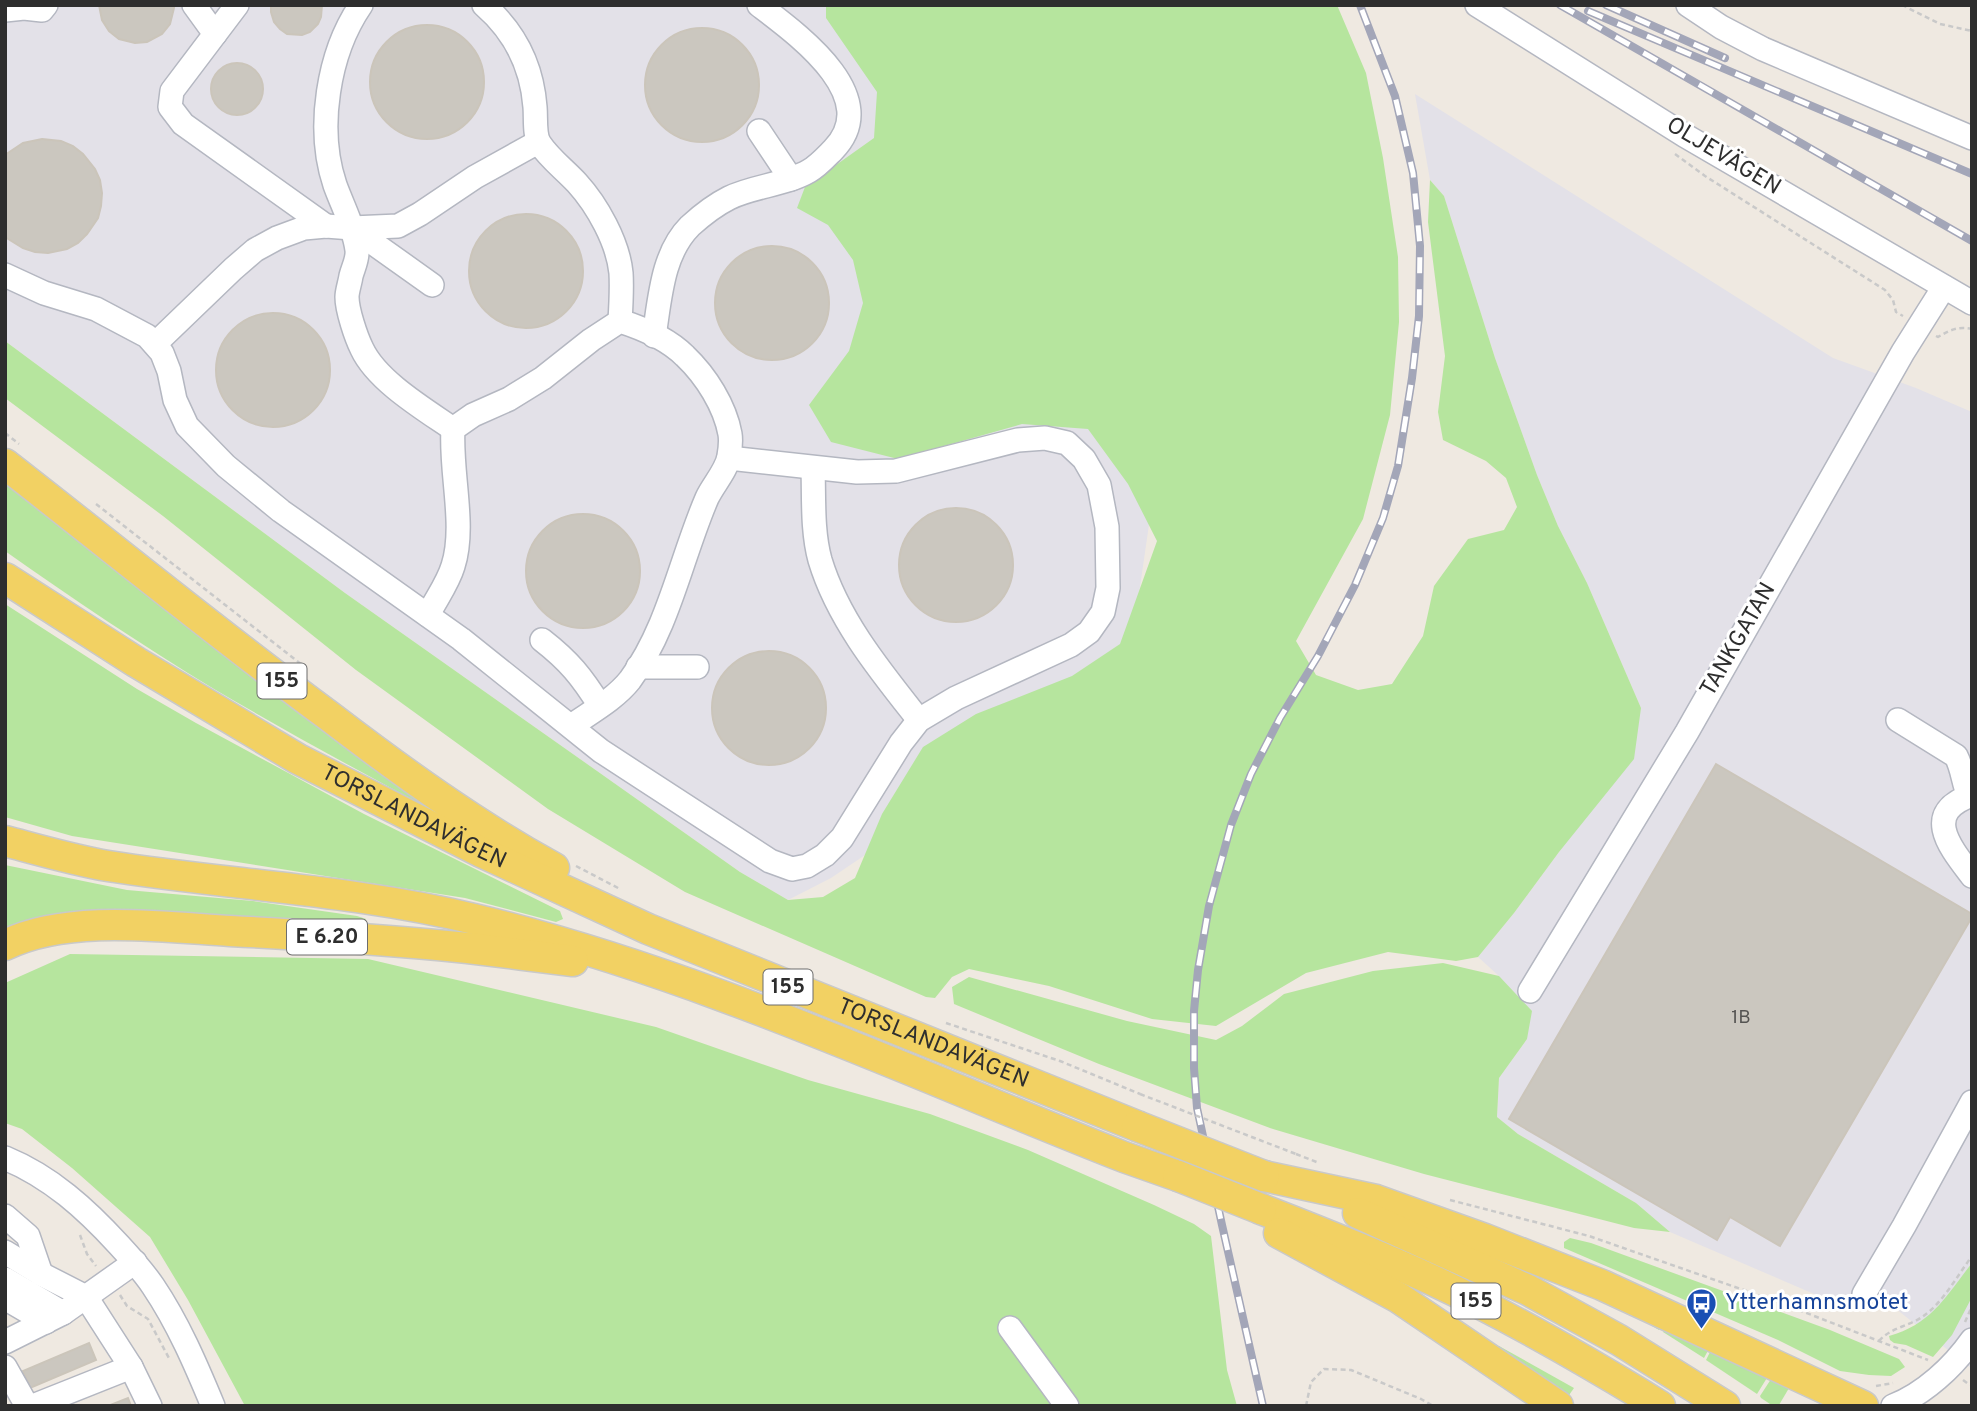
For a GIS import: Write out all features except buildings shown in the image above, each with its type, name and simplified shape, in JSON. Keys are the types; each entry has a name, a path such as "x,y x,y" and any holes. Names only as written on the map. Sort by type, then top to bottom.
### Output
{"main road":[{"name":"155","path":"15,457 283,682 414,780 536,858 593,888 648,929"},
{"name":"TORSLANDAVÄGEN","path":"5,578 136,662 298,759 574,897 1358,1213 1528,1290 1619,1340 1725,1406"},
{"name":"TORSLANDAVÄGEN","path":"5,841 106,865 370,898 460,916 650,970 896,1064 1124,1157 1178,1175 1258,1214 1345,1242 1429,1278 1590,1362 1660,1406"},
{"name":"E 6.20","path":"5,945 45,932 87,926 134,925 468,948 650,970"},
{"path":"1264,1176 1376,1200 1485,1239 1869,1396"},
{"path":"1258,1214 1399,1298 1558,1406"}],"street":[{"path":"5,10 42,10 46,5"},
{"path":"194,5 215,34"},
{"path":"237,5 172,91 170,107 183,124 326,226"},
{"path":"361,5 336,55 327,118 329,156 335,184 352,228 358,253 347,296 362,349 378,370 401,393 453,429"},
{"path":"484,5 519,46 528,68 534,95 538,142 578,184 599,212 612,241 621,270 620,321"},
{"path":"654,336 667,267 676,244 690,227 709,210 730,197 810,171 838,145 845,132 850,114 846,95 836,76 786,26 759,5"},
{"name":"OLJEVÄGEN","path":"1477,5 1684,135 1972,303"},
{"path":"1688,5 1721,27 1763,49 1972,138"},
{"path":"759,131 791,179"},
{"path":"155,344 233,269 256,250 277,238 304,228 398,226 475,177 538,142"},
{"path":"352,228 432,285"},
{"path":"5,275 44,293 96,309 137,330 162,353 175,400 187,426 226,466 281,511 428,615 601,751 770,861 792,869 807,866 825,855 842,838 901,743 919,720 956,698 1071,645 1089,632 1103,612 1108,588 1107,527 1099,485 1084,459 1067,443 1045,438 1018,440 896,471 857,472 729,458"},
{"name":"TANKGATAN","path":"1530,991 1687,732 1903,352 1944,287"},
{"path":"453,429 473,415 543,378 620,321"},
{"path":"571,726 629,681 638,667 660,626 709,496 729,458 730,435 719,403 704,378 685,355 639,327 620,321"},
{"path":"428,615 453,568 458,544 453,429"},
{"path":"813,468 814,513 820,558 833,594 891,685 919,720"},
{"path":"542,640 564,657 583,678 600,706"},
{"path":"638,667 697,667"},
{"path":"1898,720 1956,756 1961,766 1970,796 1953,804 1946,814 1942,828 1950,846 1972,876"},
{"path":"1864,1294 1905,1226 1972,1102"},
{"path":"5,1158 54,1184 92,1215 135,1262 168,1311 213,1406"},
{"path":"5,1216 28,1236 41,1274"},
{"path":"5,1252 86,1297 131,1367 150,1406"},
{"path":"9,1337 54,1317 135,1262"},
{"path":"5,1279 54,1317"},
{"path":"5,1298 54,1317"},
{"path":"1010,1328 1068,1406"},
{"path":"1893,1406 1939,1377 1958,1358 1967,1334"},
{"path":"5,1367 27,1406"},
{"path":"33,1406 131,1367"}],"path":[{"path":"1903,6 1940,24 1972,31"},
{"path":"1672,152 1705,176 1874,282 1893,300 1896,312 1938,337 1960,327 1972,329"},
{"path":"5,433 15,457"},
{"path":"90,499 312,673"},
{"path":"566,860 626,892"},
{"path":"939,1020 1038,1053 1321,1163"},
{"path":"1448,1200 1589,1236 1766,1297 1930,1360"},
{"path":"79,1232 94,1264"},
{"path":"1879,1341 1884,1335 1925,1315 1972,1256"},
{"path":"122,1298 127,1306 148,1319 173,1366"},
{"path":"1967,1334 1972,1306"},
{"path":"1306,1406 1311,1382 1324,1369 1351,1370 1433,1406"},
{"path":"1869,1396 1901,1380"}],"shaded area":[{"path":"5,5 1202,5 1165,414 1131,649 911,824 831,878 788,900 740,872 345,593 5,341"},
{"path":"1415,94 1833,358 1972,412 1972,1369 1886,1301 1849,1309 1670,1232 1636,1203 1518,1134 1497,1117 1499,1078 1527,1039 1499,976 1478,957 1559,852 1641,708 1537,475 1495,358 1444,196 1430,180"}],"green space":[{"path":"826,5 1337,5 1366,73 1383,158 1398,257 1399,322 1390,415 1363,519 1296,641 1316,675 1358,690 1392,684 1423,636 1434,586 1468,539 1504,530 1517,507 1506,478 1486,461 1443,440 1438,412 1445,356 1428,222 1430,180 1444,196 1495,358 1537,475 1641,708 1634,759 1478,957 1456,961 1388,952 1306,973 1216,1026 1152,1019 1049,986 969,969 952,977 935,998 926,997 685,892 548,809 356,670 163,516 5,398 5,341 345,593 740,872 788,900 823,897 855,878 882,814 923,747 976,714 1072,676 1120,644 1157,541 1128,484 1088,429 1022,424 898,459 831,442 809,405 849,351 863,303 853,260 828,225 797,208 805,187 874,138 877,92 826,18"},
{"path":"5,477 457,823 214,689 108,622 5,551"},
{"path":"5,604 137,689 196,723 364,814 560,911 563,919 556,922 465,898 72,836 5,817"},
{"path":"5,865 127,890 253,901 366,919 364,926 5,938"},
{"path":"70,954 368,959 656,1027 808,1080 930,1114 1028,1150 1154,1205 1194,1224 1211,1236 1227,1370 1237,1406 245,1406 188,1300 150,1237 72,1168 22,1129 5,1123 5,983"},
{"path":"1443,963 1499,976 1532,1011 1527,1039 1499,1078 1497,1117 1518,1134 1636,1203 1670,1232 1634,1228 1424,1174 1273,1129 1099,1064 954,1004 952,987 969,977 1127,1021 1216,1040 1242,1026 1284,994 1373,971"},
{"path":"1570,1238 1591,1243 1830,1330 1899,1359 1905,1367 1891,1376 1840,1371 1778,1340 1564,1248 1564,1242"},
{"path":"1972,1263 1972,1297 1952,1335 1933,1357 1890,1340 1889,1336 1916,1324 1937,1307"},
{"path":"1608,1297 1790,1379 1792,1383 1779,1405 1773,1406 1760,1396 1773,1376 1770,1373 1757,1394 1706,1360 1713,1346 1711,1345 1704,1358 1663,1332 1667,1325 1665,1323 1659,1330"},
{"path":"1499,1346 1574,1388 1567,1398 1498,1348"}],"railway":[{"path":"1263,1406 1197,1108 1194,1011 1209,906 1231,825 1251,774 1355,585 1383,518 1398,466 1419,316 1420,246 1413,173 1395,96 1360,5"},
{"path":"1560,5 1972,241"},
{"path":"1606,5 1725,58"},
{"path":"1588,11 1972,174"}],"place":[{"name":"Ytterhamnsmotet","path":"1702,1330"}]}
